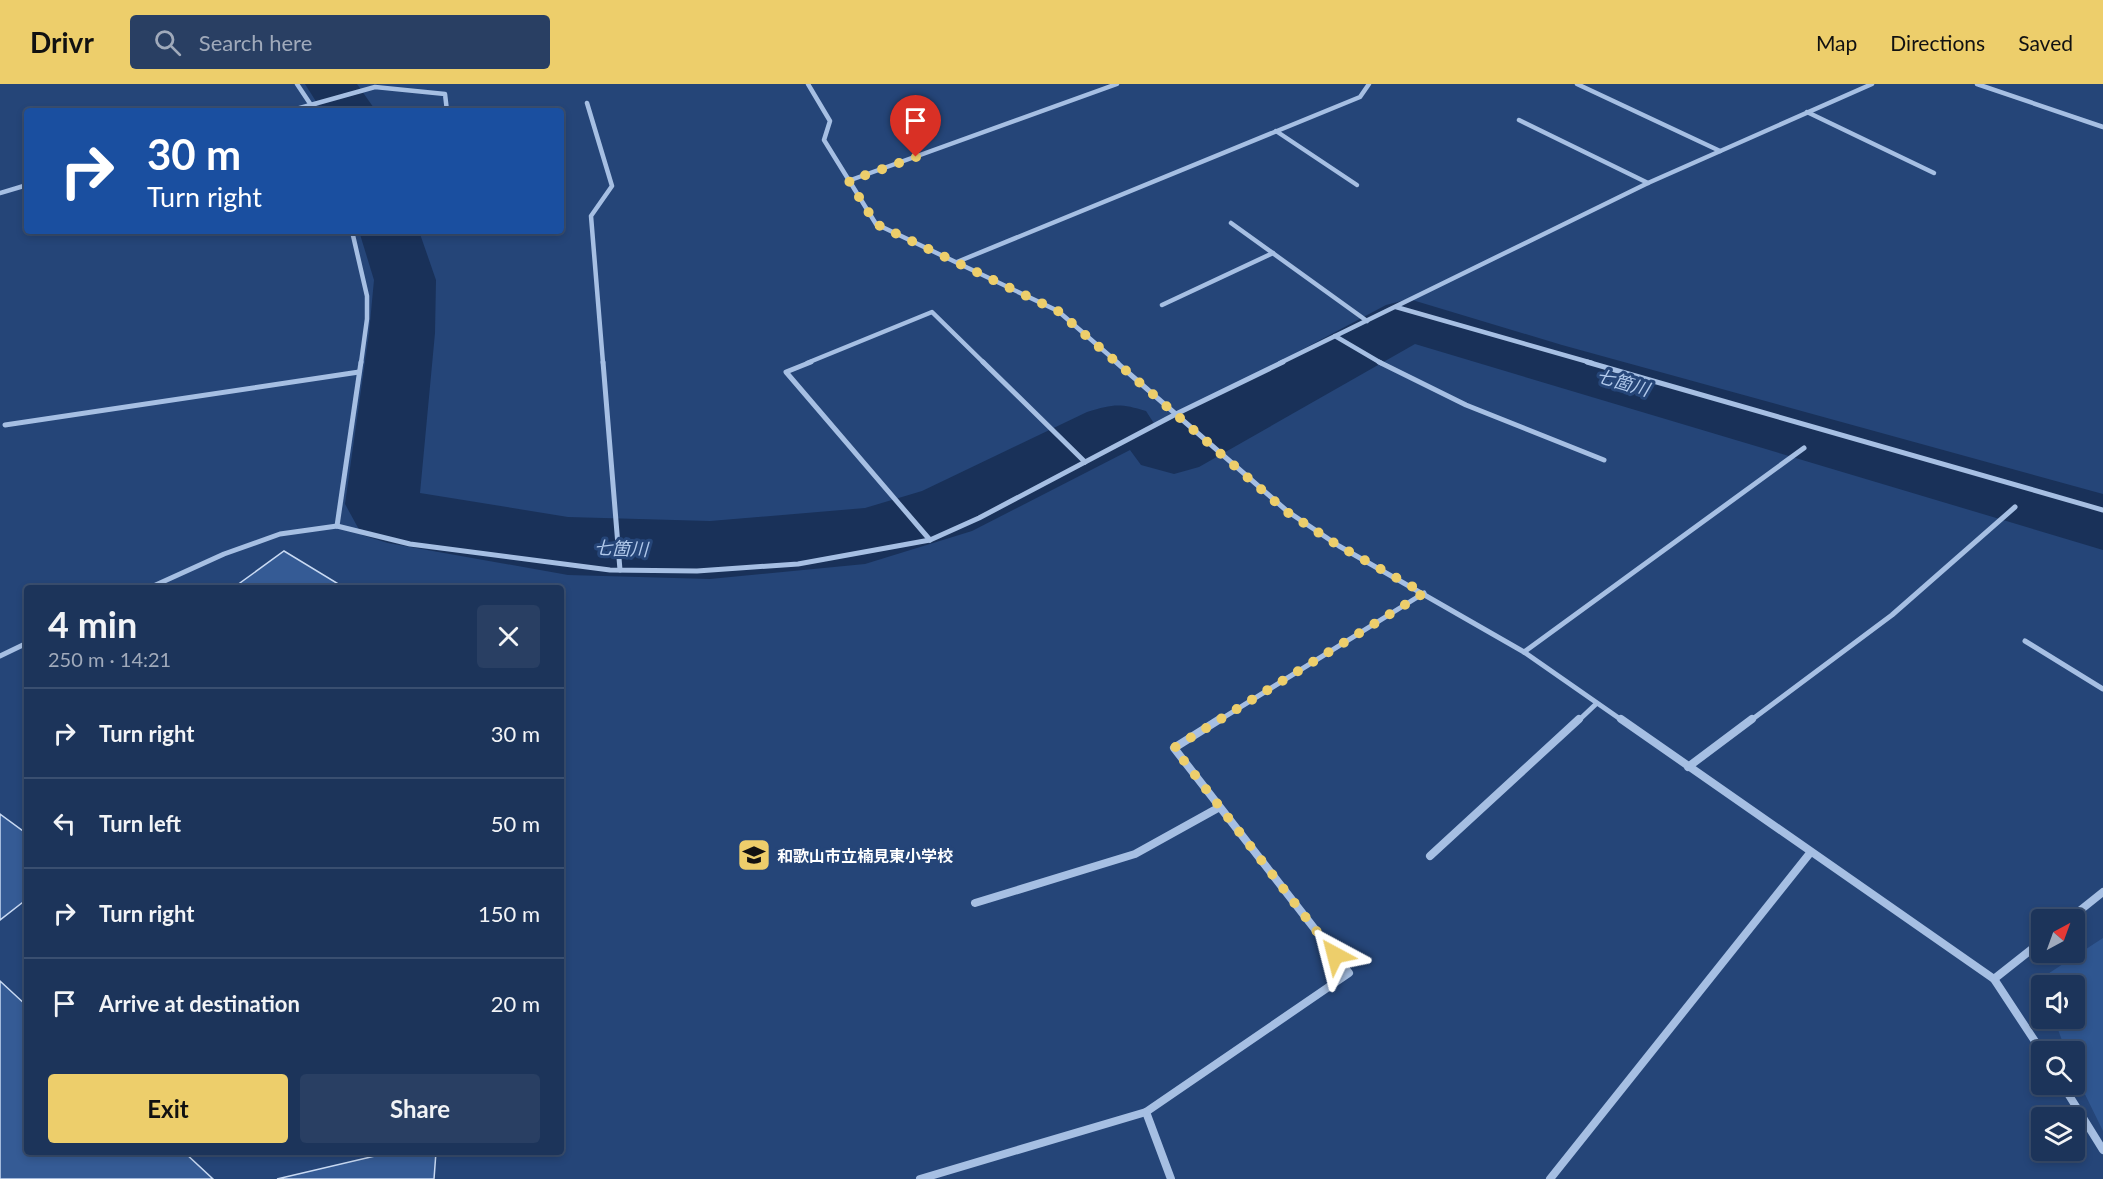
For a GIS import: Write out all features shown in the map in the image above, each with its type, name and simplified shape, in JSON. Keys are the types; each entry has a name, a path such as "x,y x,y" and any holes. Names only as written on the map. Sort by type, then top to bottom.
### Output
{"street":[{"path":"297,84 311,105 316,108"},
{"path":"808,84 830,120 824,140 876,224 1058,311 1287,512 1339,546 1524,652 1994,979 2035,1041"},
{"path":"849,181 1117,84"},
{"path":"957,262 1360,97 1369,84"},
{"path":"1577,84 1720,151"},
{"path":"155,585 224,554 280,534 337,526 410,544 620,570 697,572 798,564 930,540 979,518 1176,414 1648,183 1872,84"},
{"path":"1977,84 2103,128"},
{"path":"300,108 375,87 445,93 447,108"},
{"path":"587,103 612,186 591,216 620,570"},
{"path":"1807,112 1934,173"},
{"path":"1519,120 1648,183"},
{"path":"1276,132 1357,185"},
{"path":"0,193 24,186"},
{"path":"1231,223 1367,321"},
{"path":"337,526 367,319 367,296 353,234"},
{"path":"1162,305 1273,253"},
{"path":"1396,307 2103,510"},
{"path":"930,540 786,372 932,312 1085,462"},
{"path":"1335,336 1363,354 1478,413 1604,460"},
{"path":"6,425 359,372"},
{"path":"1524,652 1804,448"},
{"path":"1688,767 1892,615 2015,507"},
{"path":"920,1179 1146,1112 1350,973 1218,808 1174,748 1424,593"},
{"path":"2025,641 2103,689"},
{"path":"0,656 24,644"},
{"path":"1430,856 1596,704"},
{"path":"975,903 1135,854 1218,808"},
{"path":"1550,1179 1810,853"},
{"path":"2082,909 2103,892"},
{"path":"1994,979 2031,950"},
{"path":"2069,1095 2103,1150"},
{"path":"1146,1112 1171,1179"}],"shaded area":[{"path":"2103,938 2103,1131 2085,1094 2085,1041 2062,1041 2058,1029 2085,1029 2085,975 2046,975 2065,963 2085,963 2085,950"}],"building":[{"path":"284,551 340,585 237,585"},
{"path":"0,814 24,832 24,901 0,920"},
{"path":"0,981 24,1003 24,1155 187,1155 213,1179 0,1179"},
{"path":"379,1155 436,1155 434,1179 277,1179"}],"waterway":[{"name":"七箇川","path":"331,84 347,108"},
{"name":"七箇川","path":"390,234 405,280 402,333 382,504 388,515 568,546 710,550 865,536 946,512 1112,429 1121,428"},
{"name":"七箇川","path":"1166,447 1174,449 1409,320 1538,360 2103,522"}],"place":[{"name":"和歌山市立楠見東小学校","path":"754,855"}],"route":[{"path":"916,157 849,181 876,224 1058,311 1287,512 1339,546 1424,593 1174,748 1218,808 1335,955"}]}
